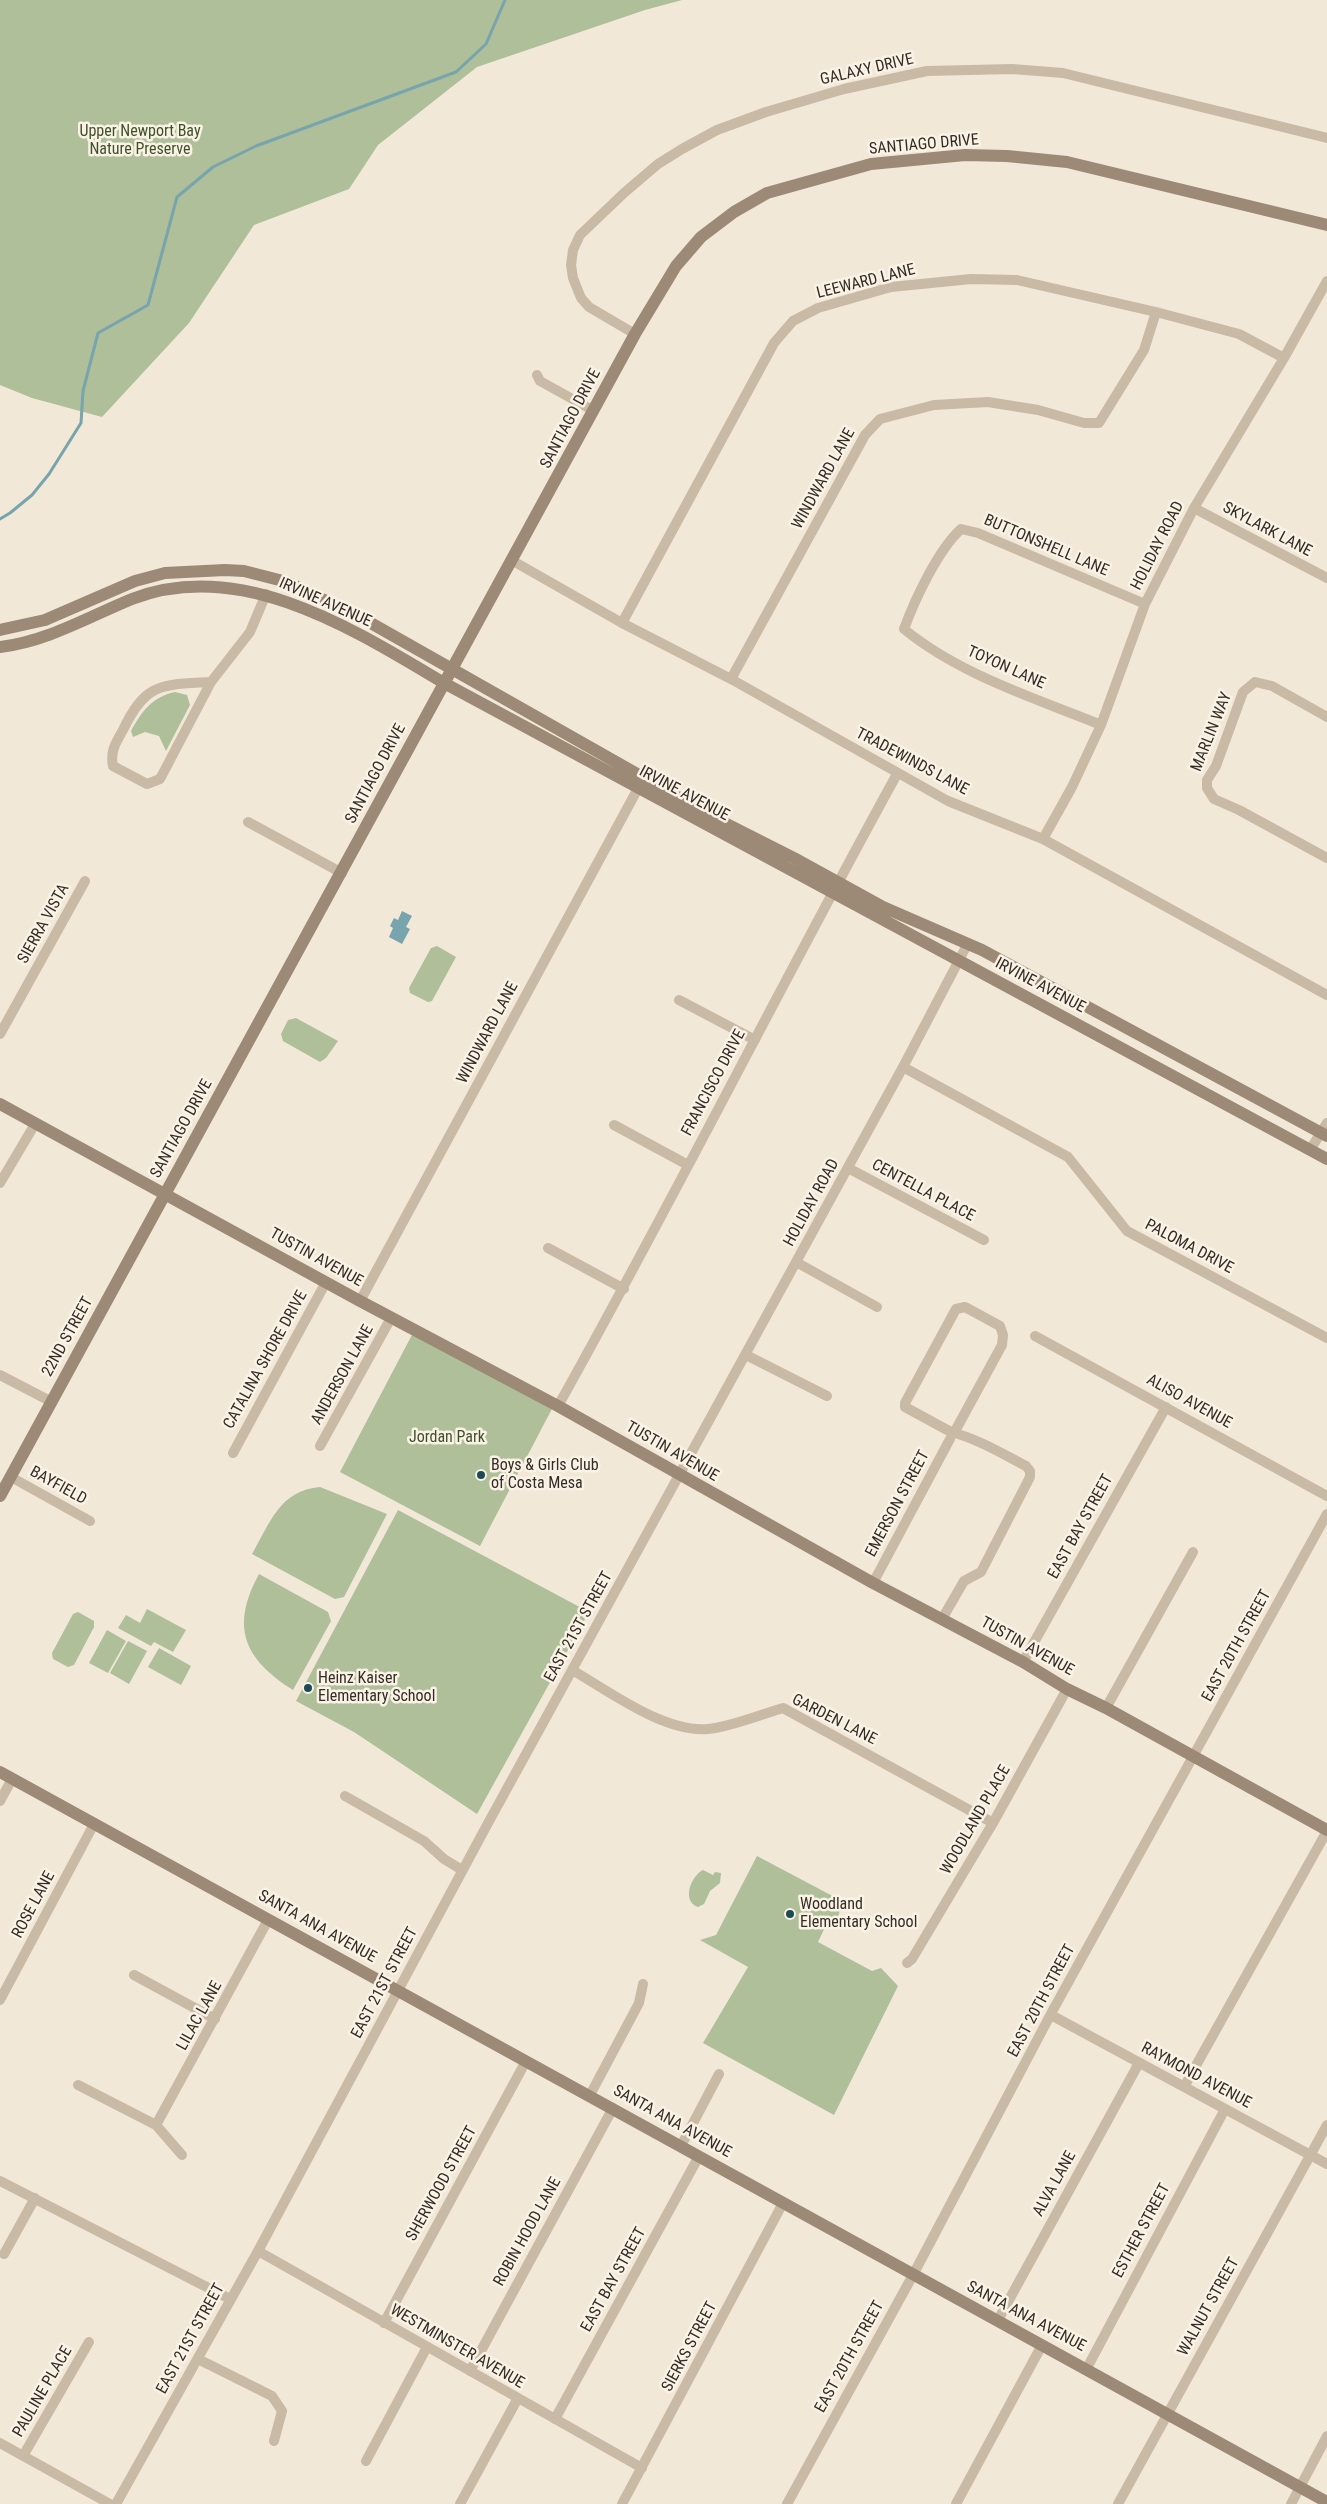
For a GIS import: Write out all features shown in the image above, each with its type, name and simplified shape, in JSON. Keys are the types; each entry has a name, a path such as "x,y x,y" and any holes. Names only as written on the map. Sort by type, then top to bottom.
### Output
{"street":[{"name":"GALAXY DRIVE","path":"635,334 589,308 581,298 573,278 571,265 573,250 580,235 638,182 682,149 725,127 766,112 844,89 890,77 927,72 1012,69 1063,73 1327,138"},
{"name":"SANTIAGO DRIVE","path":"166,1194 342,873 451,669 513,561 635,334 676,266 701,237 734,212 767,193 872,164 965,155 1007,156 1067,162 1327,225"},
{"name":"LEEWARD LANE","path":"622,623 774,344 793,321 818,308 891,287 971,278 1016,280 1156,312 1239,334 1284,358"},
{"name":"HOLIDAY ROAD","path":"1043,839 1072,787 1101,725 1145,604 1194,508 1284,358 1327,281"},
{"name":"WINDWARD LANE","path":"731,679 864,435 880,419 934,405 988,402 1038,410 1084,423 1099,423 1144,350 1156,312"},
{"path":"538,375 540,381 594,411"},
{"name":"SKYLARK LANE","path":"1194,508 1327,578"},
{"name":"BUTTONSHELL LANE","path":"904,629 911,609 950,540 961,529 978,533 1145,604"},
{"name":"TRADEWINDS LANE","path":"513,561 622,623 731,679 948,802 1043,839 1327,994"},
{"name":"IRVINE AVENUE","path":"0,630 45,620 135,581 165,573 194,570 244,571 297,586 345,609 451,669 641,784"},
{"name":"IRVINE AVENUE","path":"0,647 42,638 132,599 162,591 224,588 266,594 291,602 358,634 444,683 641,784 835,887 958,960 1327,1159"},
{"path":"210,682 159,687 146,694 134,706 111,754 113,766 147,784 160,779 210,682 250,632 266,594 279,589 287,590 326,608 345,609"},
{"name":"TOYON LANE","path":"904,629 920,642 977,674 1101,725"},
{"name":"MARLIN WAY","path":"1327,717 1272,686 1255,682 1243,692 1216,766 1207,780 1207,788 1214,799 1240,810 1327,858"},
{"name":"FRANCISCO DRIVE","path":"558,1406 624,1289 688,1164 897,774"},
{"name":"WINDWARD LANE","path":"360,1301 641,784"},
{"path":"248,822 342,873"},
{"name":"SIERRA VISTA","path":"0,1034 85,880"},
{"name":"IRVINE AVENUE","path":"835,887 968,943 1325,1130"},
{"name":"HOLIDAY ROAD","path":"680,1476 903,1067 968,943"},
{"path":"679,1000 755,1040"},
{"name":"PALOMA DRIVE","path":"903,1067 1068,1157 1127,1231 1327,1338"},
{"name":"TUSTIN AVENUE","path":"0,1104 391,1318 558,1406 873,1583 1023,1662 1067,1689 1106,1708 1327,1830"},
{"path":"0,1183 35,1124"},
{"path":"614,1125 688,1164"},
{"path":"1310,1150 1325,1130"},
{"name":"CENTELLA PLACE","path":"848,1168 984,1240"},
{"name":"22ND STREET","path":"0,1496 166,1194"},
{"path":"548,1248 624,1289"},
{"path":"796,1262 877,1307"},
{"name":"CATALINA SHORE DRIVE","path":"233,1453 326,1282"},
{"name":"EMERSON STREET","path":"873,1583 1002,1345 1003,1335 1000,1326 964,1307 956,1309 905,1403 907,1409 952,1436"},
{"name":"ANDERSON LANE","path":"320,1446 391,1318"},
{"name":"ALISO AVENUE","path":"1035,1336 1327,1496"},
{"path":"746,1356 827,1396"},
{"path":"0,1375 52,1402"},
{"name":"EAST BAY STREET","path":"1023,1662 1166,1407"},
{"path":"942,1619 964,1581 981,1572 1030,1477 1030,1472 1026,1466 969,1437 952,1436"},
{"name":"BAYFIELD","path":"11,1476 90,1521"},
{"name":"EAST 21ST STREET","path":"116,2504 258,2251 462,1870 680,1476"},
{"name":"EAST 20TH STREET","path":"787,2504 913,2275 1051,2015 1327,1514"},
{"path":"1106,1708 1193,1552"},
{"name":"GARDEN LANE","path":"572,1670 651,1715 681,1727 708,1730 782,1708 992,1823"},
{"name":"WOODLAND PLACE","path":"907,1963 912,1959 992,1823 1067,1689"},
{"name":"SANTA ANA AVENUE","path":"0,1772 590,2095 913,2275 1087,2368 1327,2502"},
{"path":"0,1801 12,1779"},
{"path":"345,1796 424,1841 444,1859 462,1870"},
{"name":"ROSE LANE","path":"0,2000 94,1824"},
{"path":"1184,2087 1327,1830"},
{"name":"LILAC LANE","path":"156,2125 268,1920"},
{"path":"134,1975 215,2019"},
{"path":"590,2095 639,2002 643,1984"},
{"name":"RAYMOND AVENUE","path":"1051,2015 1327,2164"},
{"name":"SHERWOOD STREET","path":"384,2323 526,2061"},
{"name":"ALVA LANE","path":"998,2320 1139,2063"},
{"path":"681,2146 720,2074"},
{"path":"78,2085 156,2125 182,2155"},
{"name":"ROBIN HOOD LANE","path":"470,2371 613,2108"},
{"name":"ESTHER STREET","path":"1087,2368 1225,2109"},
{"name":"WALNUT STREET","path":"1118,2504 1327,2125"},
{"name":"EAST BAY STREET","path":"555,2419 699,2156"},
{"path":"0,2181 230,2299"},
{"path":"4,2254 35,2198"},
{"name":"SIERKS STREET","path":"622,2504 783,2203"},
{"name":"WESTMINSTER AVENUE","path":"258,2251 642,2468"},
{"name":"PAULINE PLACE","path":"23,2456 89,2342"},
{"path":"956,2504 1042,2345"},
{"path":"366,2461 427,2347"},
{"path":"198,2359 272,2396 282,2410 274,2441"},
{"path":"460,2504 518,2398"},
{"path":"1291,2504 1327,2436"},
{"path":"0,2444 110,2504"}],"green space":[{"name":"Upper Newport Bay Nature Preserve","path":"0,0 682,0 645,10 477,67 378,145 349,189 254,225 189,323 102,417 32,398 0,385"},
{"path":"175,692 187,695 190,705 166,751 159,736 145,732 133,737 131,731 148,706 160,697"},
{"path":"437,946 456,957 432,1001 428,1002 410,993 409,988 431,948"},
{"path":"296,1018 338,1041 326,1058 320,1062 283,1041 281,1034 288,1020"},
{"name":"Jordan Park","path":"414,1331 554,1405 480,1546 340,1472"},
{"path":"320,1487 387,1514 344,1597 335,1599 252,1554 271,1520 286,1501 306,1489"},
{"path":"398,1510 589,1612 477,1814 354,1732 296,1701"},
{"path":"259,1574 328,1612 331,1621 293,1690 263,1666 253,1654 247,1640 244,1626 245,1610 250,1593"},
{"path":"147,1609 186,1630 173,1652 154,1642 151,1646 118,1628 126,1615 140,1623"},
{"path":"78,1612 94,1621 94,1627 74,1665 68,1667 53,1659 52,1653 73,1614"},
{"path":"107,1630 126,1641 108,1673 89,1663"},
{"path":"128,1641 147,1651 129,1684 110,1673"},
{"path":"159,1648 191,1666 181,1685 148,1667"},
{"path":"757,1856 842,1901 837,1922 834,1924 828,1921 818,1942 872,1971 881,1968 898,1986 834,2115 703,2043 748,1967 700,1940 716,1935"},
{"path":"703,1870 713,1875 715,1872 721,1873 720,1883 710,1891 704,1904 698,1907 690,1900 689,1894 695,1877"}],"water":[{"path":"402,911 412,916 406,927 410,929 402,944 389,937 393,928 390,926 394,918 398,920"}],"waterway":[{"path":"0,519 32,495 49,474 81,423 83,391 98,333 148,305 177,197 213,167 256,146 456,72 486,44 505,0"}],"place":[{"name":"Boys & Girls Club of Costa Mesa","path":"481,1475"},
{"name":"Heinz Kaiser Elementary School","path":"308,1688"},
{"name":"Woodland Elementary School","path":"790,1914"}]}
